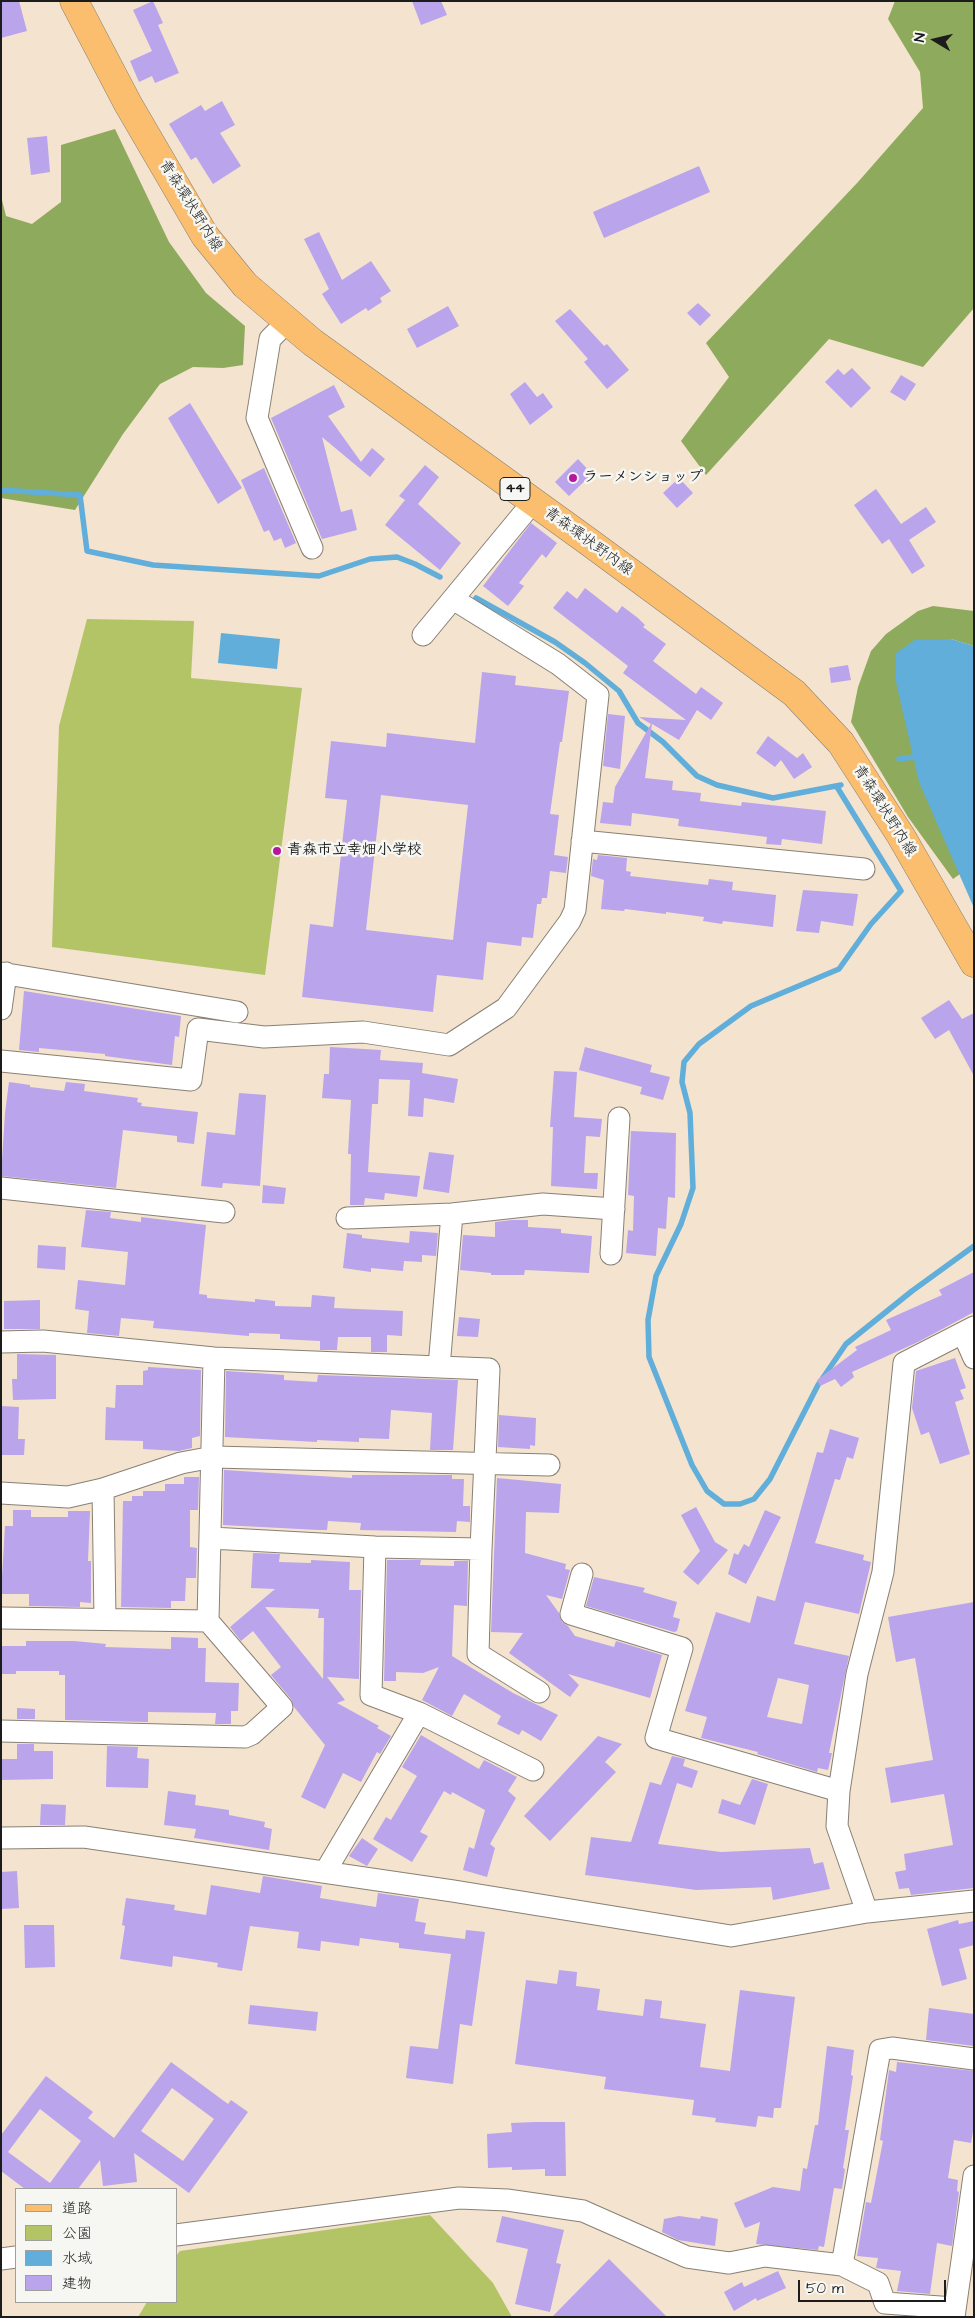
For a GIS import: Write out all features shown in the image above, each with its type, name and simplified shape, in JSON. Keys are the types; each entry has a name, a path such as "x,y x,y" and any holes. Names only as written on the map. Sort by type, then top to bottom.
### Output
{"main road":[{"name":"青森環状野内線","path":"74,1 128,104 205,236 245,285 312,342 794,693 841,743 901,836 974,963"}],"street":[{"path":"288,322 270,340 257,418 312,548"},
{"path":"423,635 533,502"},
{"path":"1,1061 191,1080 198,1029 264,1037 363,1032 449,1045 506,1008 570,921 575,910 598,695 550,659 453,599"},
{"path":"582,841 864,869"},
{"path":"1,1009 4,973 237,1012"},
{"path":"611,1254 619,1118"},
{"path":"1,1188 224,1212"},
{"path":"347,1218 452,1214 543,1204 614,1209"},
{"path":"439,1367 452,1214"},
{"path":"867,1912 837,1826 839,1791 857,1674 883,1572 904,1363 968,1330 974,1358"},
{"path":"1,1342 43,1341 214,1358 489,1369 478,1654 539,1692"},
{"path":"1,1732 245,1737 252,1734 282,1707 208,1621 214,1358"},
{"path":"1,1493 68,1497 103,1489 181,1463 213,1456 548,1465"},
{"path":"103,1489 105,1618"},
{"path":"210,1538 375,1547 481,1549"},
{"path":"375,1547 371,1695 419,1713 533,1770"},
{"path":"582,1574 571,1614 682,1648 656,1738 839,1791"},
{"path":"1,1618 105,1618 208,1621"},
{"path":"325,1872 419,1713"},
{"path":"1,1838 84,1837 325,1872 731,1936 867,1912 974,1902"},
{"path":"842,2265 880,2050 892,2048 974,2059"},
{"path":"178,2235 459,2198 507,2200 583,2212 688,2257 728,2263 765,2256 842,2265 878,2283 885,2303 954,2312 974,2176"},
{"path":"1,2259 15,2257"}],"green space":[{"path":"895,1 974,1 974,308 923,367 829,339 706,475 681,441 729,377 706,343 858,182 923,108 920,72 888,19"},
{"path":"115,129 169,242 206,293 245,326 243,365 223,368 193,367 160,384 123,434 75,510 1,498 1,196 6,216 32,224 61,202 61,145"},
{"path":"933,606 974,611 974,646 951,639 948,845 960,874 953,879 908,817 851,722 858,687 871,651 886,634 918,611"},
{"path":"87,619 194,621 191,678 302,688 265,975 52,947 59,726"},
{"path":"430,2215 493,2283 512,2317 138,2317 146,2303 178,2303 178,2254 180,2251"}],"water":[{"path":"221,633 280,639 277,669 218,663"},
{"path":"951,639 974,646 974,908 919,782 896,682 896,653 915,640"}],"building":[{"path":"1,1 19,1 27,31 1,38"},
{"path":"153,1 163,23 158,25 179,73 155,83 152,76 139,82 130,61 152,51 133,10"},
{"path":"412,1 441,1 447,15 421,25"},
{"path":"222,101 235,125 220,133 241,166 213,184 196,157 191,160 169,124 201,105 205,111"},
{"path":"47,136 50,172 31,175 27,138"},
{"path":"699,166 710,192 604,238 593,212"},
{"path":"319,232 342,280 371,261 391,291 380,298 382,302 368,311 366,308 341,324 322,294 329,289 304,239"},
{"path":"698,303 711,315 700,326 687,313"},
{"path":"448,306 459,326 417,348 407,329"},
{"path":"570,309 604,346 607,344 629,370 607,389 584,362 588,359 555,321"},
{"path":"852,368 871,388 851,408 825,382 838,369 844,375"},
{"path":"901,375 916,384 905,401 890,392"},
{"path":"525,382 537,397 543,393 553,407 530,425 510,394"},
{"path":"334,385 345,407 328,416 361,462 372,448 385,459 370,477 322,437 341,512 352,509 357,530 322,539 271,418"},
{"path":"190,403 242,488 218,504 168,418"},
{"name":"ラーメンショップ","path":"578,459 592,474 569,496 555,482"},
{"path":"425,465 439,477 418,504 461,543 440,570 385,525 405,500 399,496"},
{"path":"264,468 296,543 285,548 281,538 274,541 269,530 264,532 241,480"},
{"path":"679,478 693,493 677,508 663,493"},
{"path":"876,489 901,524 926,507 936,522 909,540 925,566 912,574 889,539 882,544 854,505"},
{"path":"531,523 557,543 546,558 542,554 519,583 524,586 508,606 483,586"},
{"path":"585,588 617,613 622,606 645,625 643,627 666,644 653,661 696,694 701,687 723,703 711,720 697,710 679,740 652,724 645,778 673,781 672,790 701,793 700,801 741,806 742,802 826,811 822,844 782,839 781,845 766,844 767,837 678,826 679,819 632,813 631,826 600,823 603,802 613,803 615,787 651,724 639,717 686,720 623,673 628,666 553,608 567,591 577,599"},
{"path":"848,665 851,680 831,683 829,668"},
{"path":"482,672 516,676 515,685 569,691 550,814 559,815 554,855 568,857 566,873 550,871 547,898 542,898 541,904 537,904 533,938 522,937 521,946 487,942 483,980 437,975 433,1012 302,997 310,924 333,927 347,800 325,798 331,741 386,747 387,733 475,743","holes":["381,795 468,805 453,940 366,930"]},
{"path":"608,714 625,716 620,769 603,766"},
{"path":"768,736 797,758 803,753 812,767 794,779 781,760 775,767 756,753"},
{"path":"598,855 627,858 626,871 631,872 630,876 708,885 709,879 733,882 732,890 776,895 773,927 723,921 722,924 703,921 704,917 666,912 666,914 625,909 624,911 601,909 604,880 591,876 593,859 597,860"},
{"path":"803,890 858,894 853,926 821,921 819,933 796,931"},
{"path":"24,991 181,1016 179,1037 175,1036 172,1065 105,1056 105,1054 39,1048 39,1052 19,1050"},
{"path":"949,1000 962,1019 974,1013 974,1076 949,1030 935,1039 921,1018"},
{"path":"330,1047 381,1050 380,1060 423,1063 422,1073 458,1079 454,1103 424,1098 423,1117 408,1116 410,1080 379,1079 378,1104 372,1104 368,1172 420,1176 417,1197 385,1193 384,1200 365,1198 364,1205 350,1205 351,1154 348,1154 351,1100 322,1098 324,1074 329,1074"},
{"path":"585,1047 652,1065 650,1072 670,1077 663,1100 640,1094 642,1087 579,1070"},
{"path":"554,1071 577,1072 574,1117 602,1119 600,1137 586,1136 584,1173 598,1173 597,1189 551,1186 553,1127 550,1127"},
{"path":"9,1082 30,1085 30,1087 64,1091 66,1082 85,1084 84,1091 138,1098 137,1102 142,1103 141,1106 198,1112 194,1144 177,1142 177,1136 123,1130 116,1188 1,1176"},
{"path":"239,1093 266,1095 260,1186 223,1183 222,1188 201,1186 207,1132 235,1135"},
{"path":"631,1131 676,1133 675,1198 668,1197 666,1229 658,1228 656,1256 626,1253 628,1230 633,1231 634,1196 628,1195"},
{"path":"429,1152 454,1155 449,1193 423,1189"},
{"path":"263,1185 286,1188 284,1204 262,1203"},
{"path":"86,1210 111,1212 110,1218 141,1222 141,1217 206,1225 199,1294 207,1295 207,1298 255,1302 255,1299 275,1301 275,1306 311,1307 312,1295 335,1297 334,1308 403,1311 402,1336 387,1335 387,1352 371,1352 371,1337 338,1337 337,1350 320,1350 320,1341 280,1339 280,1334 249,1333 249,1336 153,1328 154,1321 121,1318 119,1336 87,1333 89,1311 75,1309 78,1280 125,1285 128,1252 81,1247"},
{"path":"528,1220 528,1227 561,1229 561,1233 592,1236 589,1273 525,1270 524,1275 491,1275 491,1273 460,1270 463,1235 495,1237 495,1222"},
{"path":"410,1231 438,1233 436,1256 422,1255 422,1262 404,1261 403,1271 371,1268 371,1272 343,1268 347,1233 362,1235 362,1238 409,1243"},
{"path":"38,1245 66,1247 65,1270 37,1268"},
{"path":"974,1272 974,1312 918,1342 852,1372 854,1377 841,1387 835,1379 820,1386 817,1380 857,1350 855,1347 891,1330 886,1320 942,1295 939,1290"},
{"path":"40,1300 40,1329 4,1329 4,1301"},
{"path":"459,1317 480,1319 478,1337 457,1336"},
{"path":"17,1354 56,1355 56,1399 13,1400 12,1379 17,1379"},
{"path":"955,1358 966,1388 960,1390 964,1399 955,1402 970,1454 940,1464 929,1432 921,1435 912,1408 916,1371"},
{"path":"148,1367 201,1370 200,1436 192,1438 192,1448 179,1451 143,1449 143,1441 105,1440 106,1407 115,1408 116,1385 143,1385 143,1371 148,1370"},
{"path":"226,1371 284,1375 284,1380 317,1382 318,1375 458,1380 453,1450 430,1450 432,1413 391,1410 389,1439 359,1438 359,1442 317,1440 317,1442 225,1437"},
{"path":"1,1406 19,1407 18,1439 25,1439 24,1455 1,1455"},
{"path":"499,1415 536,1418 535,1446 530,1445 530,1449 498,1447"},
{"path":"830,1429 859,1438 853,1459 847,1457 840,1480 835,1479 815,1543 864,1555 863,1560 871,1562 859,1614 805,1602 794,1644 849,1656 829,1753 832,1753 828,1770 818,1768 817,1772 757,1754 758,1752 701,1738 707,1717 685,1711 716,1612 750,1623 757,1596 775,1601 817,1452 823,1453","holes":["778,1678 809,1685 802,1724 767,1717"]},
{"path":"224,1470 352,1478 352,1475 452,1475 452,1479 464,1479 463,1506 470,1506 470,1522 457,1521 456,1532 360,1530 361,1523 328,1521 327,1530 223,1525"},
{"path":"184,1477 199,1477 198,1510 190,1510 190,1547 197,1548 196,1578 186,1578 185,1601 171,1601 171,1608 121,1607 123,1501 132,1501 132,1496 143,1496 143,1491 165,1491 165,1484 184,1484"},
{"path":"497,1478 561,1484 559,1513 526,1512 525,1553 566,1564 565,1569 570,1570 562,1599 546,1595 559,1613 562,1622 568,1626 575,1636 614,1647 616,1641 662,1655 650,1698 568,1674 579,1685 570,1697 509,1653 523,1633 491,1632"},
{"path":"696,1507 715,1542 728,1550 698,1585 683,1572 700,1551 681,1515"},
{"path":"13,1510 31,1510 31,1517 68,1517 68,1511 90,1511 88,1561 91,1561 91,1603 80,1602 80,1607 29,1606 29,1594 1,1594 5,1526 13,1526"},
{"path":"765,1510 781,1517 746,1584 728,1574 734,1553 738,1555 744,1544 749,1547"},
{"path":"253,1553 280,1554 279,1562 311,1563 311,1560 350,1562 349,1590 361,1590 359,1679 327,1677 345,1700 337,1703 379,1726 377,1728 391,1736 380,1754 377,1752 361,1782 343,1773 325,1809 301,1797 325,1745 271,1675 281,1667 253,1631 241,1641 230,1627 275,1589 251,1588","holes":["265,1607 319,1609 318,1618 324,1618 323,1679"]},
{"path":"387,1560 421,1560 420,1565 454,1566 454,1561 468,1561 467,1606 454,1605 452,1656 513,1693 558,1715 541,1741 522,1730 519,1735 497,1724 501,1716 464,1694 452,1716 422,1700 439,1667 423,1673 396,1672 396,1681 384,1681"},
{"path":"594,1577 645,1588 643,1592 677,1602 673,1617 680,1619 677,1631 674,1632 586,1606"},
{"path":"974,1602 974,1888 911,1895 909,1888 899,1889 895,1872 906,1870 904,1854 953,1845 944,1794 891,1803 885,1768 933,1760 915,1658 896,1662 888,1617"},
{"path":"171,1637 198,1638 198,1648 206,1648 205,1682 239,1683 238,1711 231,1711 231,1724 215,1724 216,1713 148,1712 148,1722 65,1720 65,1675 59,1675 59,1671 16,1671 16,1674 1,1674 1,1646 26,1646 26,1641 74,1641 106,1644 105,1647 171,1649"},
{"path":"17,1708 35,1709 35,1719 17,1719"},
{"path":"421,1735 479,1769 484,1760 517,1777 508,1791 516,1798 490,1844 495,1848 487,1877 463,1870 469,1847 474,1849 485,1810 452,1792 451,1795 444,1791 420,1832 428,1836 412,1862 373,1839 386,1817 391,1820 417,1776 402,1767"},
{"path":"598,1736 622,1744 605,1762 616,1772 550,1841 524,1816"},
{"path":"17,1744 34,1744 34,1751 53,1751 53,1779 1,1780 1,1759 17,1759"},
{"path":"107,1746 138,1747 137,1758 149,1759 148,1788 106,1787"},
{"path":"672,1756 685,1759 683,1766 698,1771 692,1788 677,1783 658,1844 721,1852 810,1848 814,1864 823,1862 830,1889 773,1900 771,1887 696,1890 585,1875 591,1837 631,1842 650,1782 661,1785"},
{"path":"752,1779 768,1784 755,1825 718,1813 722,1799 740,1805"},
{"path":"168,1791 196,1795 195,1805 229,1810 229,1815 265,1822 264,1827 272,1829 269,1850 194,1838 196,1829 164,1825"},
{"path":"41,1804 66,1805 65,1825 40,1825"},
{"path":"362,1838 378,1849 367,1866 349,1856"},
{"path":"17,1871 19,1908 1,1909 1,1872"},
{"path":"263,1876 322,1886 320,1898 376,1907 378,1893 419,1899 415,1921 426,1923 424,1934 465,1939 466,1930 485,1932 472,2026 460,2024 453,2084 406,2078 410,2046 438,2049 451,1954 399,1948 399,1943 360,1938 359,1946 321,1941 320,1951 297,1948 299,1932 250,1926 242,1971 217,1967 218,1963 173,1956 172,1967 120,1959 125,1926 122,1925 126,1898 175,1905 174,1910 206,1915 211,1885 260,1893"},
{"path":"958,1920 959,1924 974,1921 974,1945 959,1949 967,1979 942,1986 927,1929"},
{"path":"24,1925 54,1925 55,1967 25,1968"},
{"path":"559,1970 577,1972 576,1986 600,1989 597,2010 643,2016 645,1999 662,2001 660,2018 706,2024 700,2067 730,2071 740,1990 795,1997 781,2108 774,2108 773,2118 758,2116 756,2127 715,2122 716,2118 692,2115 694,2100 604,2089 606,2077 515,2064 526,1980 557,1984"},
{"path":"250,2005 318,2012 316,2031 248,2024"},
{"path":"929,2008 974,2014 974,2046 926,2040"},
{"path":"827,2046 854,2050 851,2075 853,2076 845,2130 849,2130 842,2189 834,2188 824,2247 819,2246 818,2250 756,2244 760,2222 745,2228 734,2203 773,2187 800,2191 803,2168 807,2169 815,2125 818,2125"},
{"path":"171,2062 228,2104 231,2100 248,2112 189,2193 134,2153 137,2182 103,2186 100,2160 79,2188 24,2188 1,2171 1,2135 46,2076 93,2112 88,2118 114,2138","holes":["172,2088 214,2119 183,2161 141,2131","40,2109 81,2141 50,2183 8,2152"]},
{"path":"897,2062 974,2071 974,2125 971,2143 954,2140 948,2178 958,2180 957,2191 959,2192 952,2246 937,2243 930,2294 897,2291 901,2271 876,2268 878,2258 857,2256 866,2202 871,2203 883,2141 880,2140 889,2070 896,2072"},
{"path":"565,2122 566,2176 545,2176 545,2169 512,2170 512,2167 488,2168 487,2134 512,2132 511,2123"},
{"path":"502,2216 564,2230 556,2263 561,2264 550,2312 515,2304 528,2249 496,2242"},
{"path":"679,2216 700,2219 701,2216 718,2219 715,2246 678,2240 662,2232 664,2219"},
{"path":"609,2259 667,2317 552,2317"},
{"path":"778,2271 786,2288 757,2301 756,2298 734,2311 724,2292 742,2282 744,2287"}],"waterway":[{"path":"1,490 80,495 87,551 153,565 319,576 370,559 397,557 440,577"},
{"path":"476,598 555,642 585,663 619,691 638,723 663,742 697,776 717,785 773,798 841,785"},
{"path":"899,759 920,756"},
{"path":"837,787 901,891 871,924 839,969 751,1006 699,1044 684,1062 682,1082 690,1113 693,1188 681,1224 656,1276 648,1320 649,1357 692,1465 707,1491 724,1504 740,1504 754,1499 770,1479 818,1385 846,1344 912,1291 974,1246"}],"place":[{"name":"ラーメンショップ","path":"573,478"},
{"name":"青森市立幸畑小学校","path":"277,851"}]}
